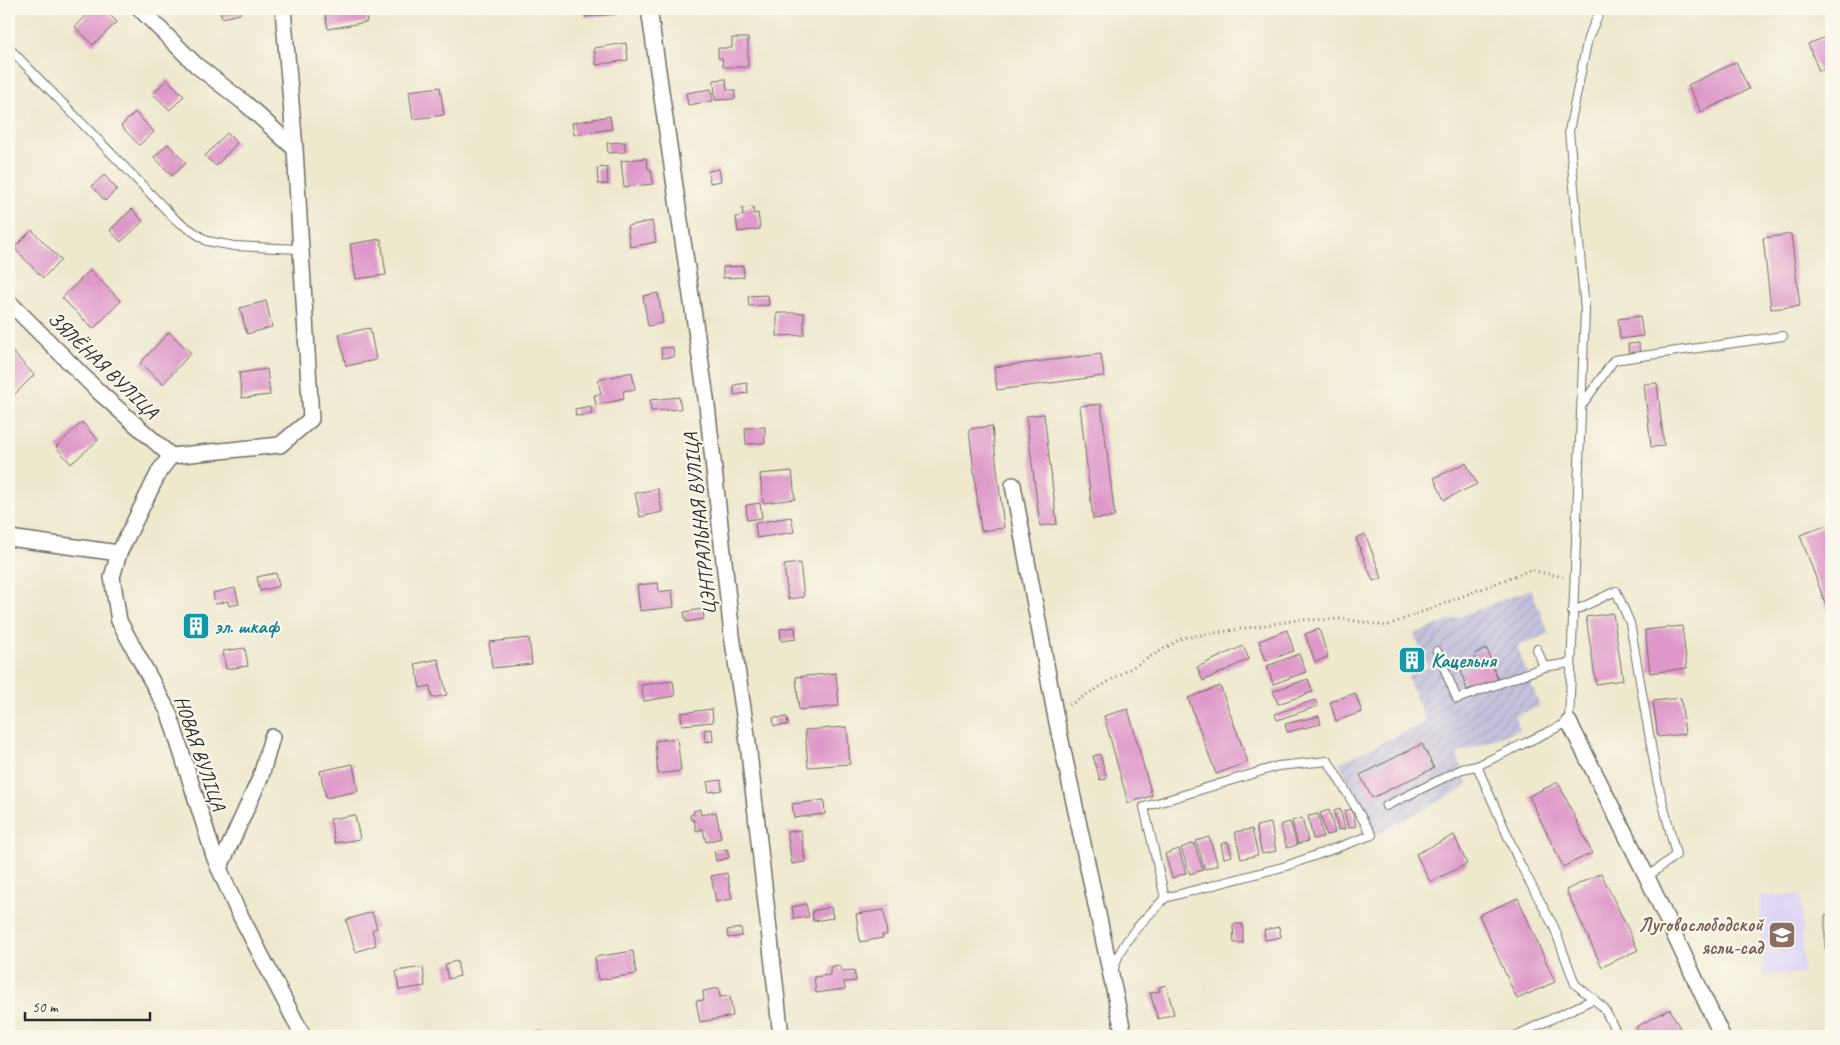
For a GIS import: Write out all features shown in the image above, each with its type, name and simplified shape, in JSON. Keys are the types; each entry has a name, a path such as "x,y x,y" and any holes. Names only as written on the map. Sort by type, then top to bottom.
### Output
{"street":[{"path":"140,9 196,65 246,104 295,149"},
{"path":"171,456 280,445 311,419 295,149 283,9"},
{"name":"ЦЭНТРАЛЬНАЯ ВУЛІЦА","path":"649,9 707,405 732,636 747,735 780,1036"},
{"name":"ЗЯЛЁНАЯ ВУЛІЦА","path":"9,302 99,392 171,456"},
{"name":"НОВАЯ ВУЛІЦА","path":"171,456 160,470 119,552 112,577 119,621 169,713 219,869 236,907 303,1036"},
{"path":"1013,485 1055,713 1124,1036"},
{"path":"9,538 119,552"},
{"path":"1569,722 1647,877 1722,1036"},
{"path":"219,869 261,776 272,737"}],"lane":[{"path":"1386,806 1462,769 1477,766 1569,722 1573,579 1585,310 1569,131 1588,38 1601,9"},
{"path":"9,48 176,220 207,241 234,246 300,249"},
{"path":"1582,405 1614,360 1783,336"},
{"path":"1572,612 1616,591 1630,624 1657,780 1676,855 1647,877"},
{"path":"1537,648 1544,667"},
{"path":"1437,651 1456,699 1544,667 1571,663"},
{"path":"1112,986 1116,959 1138,925 1165,898 1286,866 1372,835 1328,761 1268,769 1144,807 1165,898"},
{"path":"1477,766 1520,864 1554,927 1575,984 1604,1008 1618,1036"},
{"path":"1515,1036 1594,1000"}],"path":[{"path":"1055,713 1182,638 1298,620 1344,619 1386,626 1530,570 1573,579"}],"shaded area":[{"path":"1531,589 1549,634 1517,646 1540,706 1515,716 1520,729 1457,754 1468,786 1377,834 1339,763 1426,722 1407,676 1428,667 1414,634"},
{"name":"Луговослободской ясли-сад","path":"1801,895 1803,973 1763,975 1760,896"}],"building":[{"path":"93,9 104,9 117,22 93,45 75,27"},
{"path":"219,9 239,9 240,14 222,18"},
{"path":"324,9 365,9 367,22 328,29"},
{"path":"584,9 618,9 618,14 585,17"},
{"path":"1831,35 1831,66 1819,71 1808,44"},
{"path":"732,38 748,38 748,67 723,67 722,58 718,58 718,48 732,48"},
{"path":"626,43 628,60 596,65 594,48"},
{"path":"1736,62 1749,89 1701,112 1688,85"},
{"path":"167,79 184,96 170,110 153,94"},
{"path":"726,79 727,90 735,90 735,99 715,100 714,80"},
{"path":"440,87 444,115 413,119 409,91"},
{"path":"711,89 713,101 688,105 686,93"},
{"path":"135,112 154,132 139,145 121,126"},
{"path":"610,116 612,129 574,135 572,123"},
{"path":"227,133 237,143 216,166 205,156"},
{"path":"625,142 625,152 608,153 607,143"},
{"path":"168,144 186,163 172,176 154,157"},
{"path":"646,158 648,169 651,169 653,184 624,187 621,161"},
{"path":"607,167 608,184 598,184 597,168"},
{"path":"719,169 721,181 710,183 708,171"},
{"path":"104,175 117,189 105,201 92,186"},
{"path":"753,207 754,214 758,213 760,229 738,232 736,217 743,215 742,208"},
{"path":"132,209 143,221 121,242 110,230"},
{"path":"652,221 656,242 630,247 627,226"},
{"path":"32,230 61,260 43,278 14,248"},
{"path":"1791,234 1800,306 1771,309 1763,238"},
{"path":"381,239 386,275 356,279 350,244"},
{"path":"743,266 744,277 723,278 723,267"},
{"path":"90,270 121,301 93,329 62,298"},
{"path":"658,293 663,323 648,326 643,296"},
{"path":"768,295 769,305 749,306 748,296"},
{"path":"266,301 272,327 247,334 240,308"},
{"path":"777,313 804,313 804,335 777,336"},
{"path":"1640,316 1643,336 1620,339 1618,319"},
{"path":"370,328 376,360 346,366 339,334"},
{"path":"169,332 191,353 163,384 140,363"},
{"path":"1639,343 1640,355 1629,357 1628,344"},
{"path":"673,347 674,357 662,358 661,348"},
{"path":"9,348 34,375 12,397 9,394"},
{"path":"1101,354 1104,376 997,390 994,367"},
{"path":"267,369 270,395 242,398 239,373"},
{"path":"632,372 635,389 623,391 624,399 596,405 594,395 601,394 598,380"},
{"path":"747,383 748,393 734,395 734,385"},
{"path":"1657,383 1664,446 1651,447 1644,384"},
{"path":"679,397 681,409 651,411 650,400"},
{"path":"1101,404 1115,517 1093,519 1080,406"},
{"path":"591,406 592,414 576,416 575,409"},
{"path":"1044,414 1057,524 1040,526 1026,416"},
{"path":"82,422 98,440 71,464 56,447"},
{"path":"992,426 1004,528 981,531 969,429"},
{"path":"765,427 765,443 746,444 745,428"},
{"path":"1466,463 1477,484 1444,500 1434,478"},
{"path":"792,471 795,499 763,503 760,474"},
{"path":"658,489 662,512 640,517 635,493"},
{"path":"760,503 762,518 747,520 746,505"},
{"path":"791,517 794,532 757,538 755,523"},
{"path":"1831,524 1831,619 1800,535"},
{"path":"1365,534 1382,578 1373,581 1356,538"},
{"path":"800,563 804,597 788,599 784,565"},
{"path":"276,573 279,586 260,591 257,577"},
{"path":"658,583 659,592 672,590 674,607 640,611 637,585"},
{"path":"235,588 239,604 229,606 228,601 215,604 213,593"},
{"path":"703,609 704,619 686,622 684,612"},
{"path":"1613,613 1623,680 1596,684 1586,617"},
{"path":"1682,626 1687,668 1650,673 1645,630"},
{"path":"795,627 796,639 781,641 780,629"},
{"path":"1319,629 1328,657 1315,662 1305,634"},
{"path":"1287,630 1294,651 1266,661 1259,641"},
{"path":"529,638 532,664 492,668 489,642"},
{"path":"1243,646 1249,659 1203,681 1197,667"},
{"path":"245,648 248,666 226,669 223,651"},
{"path":"1487,649 1498,680 1467,690 1461,671 1478,666 1474,654"},
{"name":"Кацельня","path":"1414,652 1419,664 1410,668 1405,656"},
{"path":"1299,654 1306,672 1273,684 1267,666"},
{"path":"438,659 447,695 432,698 430,686 420,688 415,664"},
{"path":"836,673 839,706 799,710 796,677"},
{"path":"1308,679 1313,692 1278,704 1273,691"},
{"path":"673,681 675,696 644,701 641,685"},
{"path":"1220,686 1248,762 1216,774 1188,698"},
{"path":"1355,693 1362,712 1336,721 1330,702"},
{"path":"1681,698 1685,734 1658,737 1653,701"},
{"path":"1315,700 1318,706 1277,720 1275,714"},
{"path":"712,709 713,722 682,725 681,713"},
{"path":"1128,709 1152,796 1128,803 1104,716"},
{"path":"1319,716 1321,724 1287,732 1285,724"},
{"path":"787,717 788,725 774,726 773,718"},
{"path":"847,727 850,764 808,767 805,730"},
{"path":"712,729 713,741 705,742 704,730"},
{"path":"677,738 681,771 658,774 655,741"},
{"path":"1422,744 1434,768 1372,798 1360,775"},
{"path":"1100,754 1107,779 1100,780 1093,756"},
{"path":"353,764 358,791 326,798 320,771"},
{"path":"721,780 722,790 709,792 707,782"},
{"path":"1558,782 1592,853 1563,867 1529,796"},
{"path":"824,800 825,814 794,818 792,804"},
{"path":"700,809 701,815 716,812 721,838 706,842 703,829 696,831 694,820 691,820 690,815 694,814 693,811"},
{"path":"1340,809 1345,829 1338,830 1334,811"},
{"path":"1352,809 1356,826 1348,828 1344,811"},
{"path":"1329,810 1335,833 1326,835 1320,813"},
{"path":"1318,814 1323,837 1313,839 1308,816"},
{"path":"355,815 360,839 335,843 330,819"},
{"path":"1302,818 1308,841 1298,844 1292,821"},
{"path":"1290,822 1297,845 1287,848 1280,825"},
{"path":"1271,823 1276,851 1262,854 1256,826"},
{"path":"1252,829 1258,855 1241,859 1235,832"},
{"path":"801,830 805,862 792,864 787,832"},
{"path":"1454,835 1467,864 1430,882 1416,854"},
{"path":"1209,837 1218,865 1205,869 1196,841"},
{"path":"1228,842 1232,856 1224,858 1221,844"},
{"path":"1194,843 1203,870 1190,874 1181,848"},
{"path":"727,849 729,858 716,861 714,851"},
{"path":"1179,849 1186,873 1172,878 1165,854"},
{"path":"727,873 732,899 716,902 711,876"},
{"path":"1601,873 1638,950 1602,967 1566,890"},
{"path":"1518,898 1555,982 1517,999 1479,915"},
{"path":"806,904 809,917 794,919 792,907"},
{"path":"831,907 833,918 813,921 812,911"},
{"path":"884,910 887,935 882,935 883,938 860,942 856,914"},
{"path":"372,912 377,928 372,930 376,945 356,952 346,920"},
{"path":"1825,915 1831,915 1831,949 1825,949"},
{"path":"1233,924 1243,924 1243,943 1234,943"},
{"path":"1279,927 1281,937 1265,940 1264,930"},
{"path":"741,928 742,936 728,938 727,930"},
{"path":"633,951 636,974 598,980 595,957"},
{"path":"457,961 460,976 448,979 445,964"},
{"path":"840,965 841,971 854,970 856,981 844,982 845,989 816,993 814,977 830,975 830,967"},
{"path":"423,967 425,986 399,990 396,971"},
{"path":"1166,985 1174,1014 1158,1019 1150,993 1160,991 1159,987"},
{"path":"719,988 720,997 730,996 733,1016 700,1022 696,1001 704,1000 703,991"},
{"path":"1670,1009 1684,1036 1641,1036 1636,1027"},
{"path":"542,1031 543,1036 521,1036 521,1035"}],"place":[{"name":"эл. шкаф","path":"196,626"},
{"name":"Кацельня","path":"1412,660"},
{"name":"Луговослободской ясли-сад","path":"1782,935"}]}
